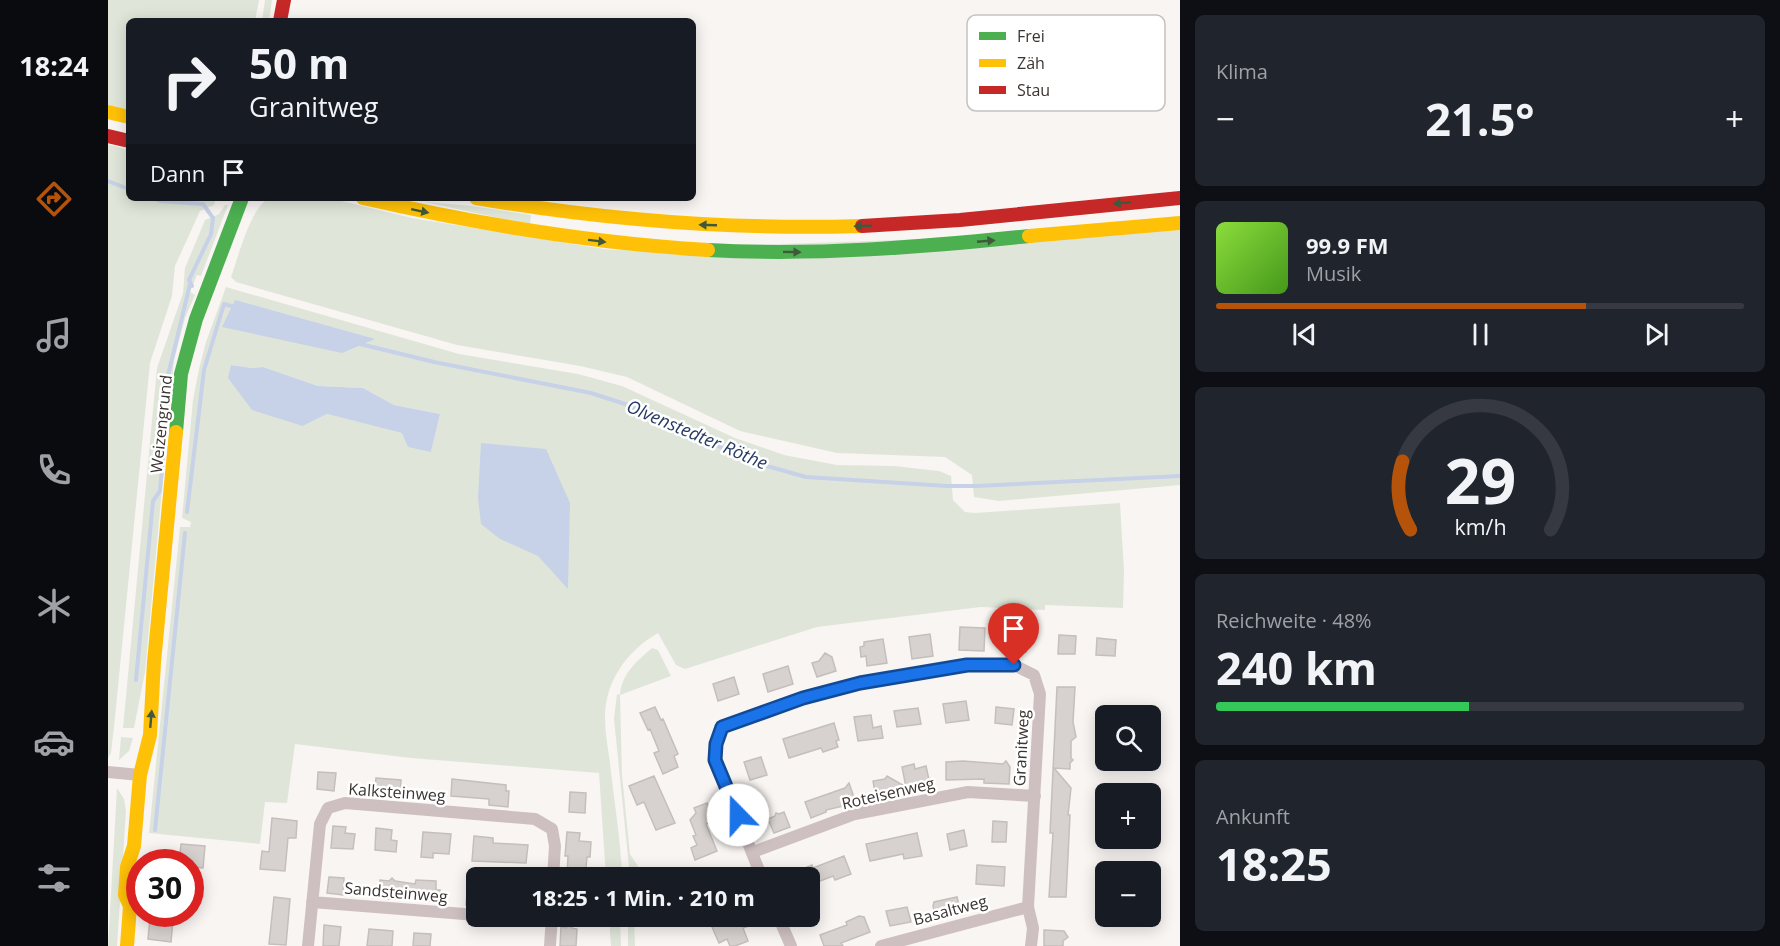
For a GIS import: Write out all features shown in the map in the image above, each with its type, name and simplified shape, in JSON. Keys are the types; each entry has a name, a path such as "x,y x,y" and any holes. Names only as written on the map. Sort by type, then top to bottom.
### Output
{"main road":[{"path":"281,18 284,0"},
{"path":"108,112 126,116"},
{"path":"108,136 126,140"},
{"path":"493,201 607,218 690,225 812,227 961,219 1180,198"},
{"name":"Weizengrund","path":"127,946 130,906 137,895 139,867 134,846 140,775 136,744 145,686 154,662 181,374 196,319 241,201"},
{"path":"376,201 448,218 539,233 677,248 824,252 924,247 1180,223"}],"street":[{"name":"Granitweg","path":"758,867 715,760 716,744 722,727 771,708 860,683 967,665 1014,665 1034,675 1040,693 1028,907 1033,928 1031,946"},
{"path":"108,772 140,775"},
{"name":"Roteisenweg","path":"753,852 855,814 968,792 1035,795"},
{"name":"Kalksteinweg","path":"308,946 320,824 328,808 345,803 535,819 552,829 555,846 554,867"},
{"name":"Sandsteinweg","path":"312,902 466,914"},
{"name":"Basaltweg","path":"881,946 1028,907"},
{"path":"550,946 551,927"},
{"path":"783,927 791,946"}],"shaded area":[{"path":"108,0 259,0 256,18 126,18 126,109 108,105"},
{"path":"265,0 272,0 269,18 262,18"},
{"path":"108,144 126,149 126,201 215,202 214,205 200,211 175,266 172,296 150,363 114,727 111,753 108,758"},
{"path":"266,201 341,201 412,218 610,250 1180,230 1180,485 999,501 974,497 972,475 945,457 837,453 740,431 627,377 580,366 457,345 236,282 231,277 246,233"},
{"path":"425,202 531,215 530,225"},
{"path":"225,205 228,205 201,276 197,275 190,292 195,295 185,318 174,360 145,672 134,728 123,728 157,368 183,293 185,268 205,220 219,214"},
{"path":"226,287 459,354 578,374 622,386 735,438 784,455 837,465 894,466 939,471 951,476 953,500 965,512 1120,503 1124,571 1123,608 1045,605 1045,610 981,607 817,627 685,669 676,665 658,633 637,649 620,668 606,704 606,729 621,867 605,867 599,773 411,758 295,744 287,803 265,802 260,844 149,833 180,527 190,527 191,522 182,518 193,400 199,369","holes":["231,365 263,367 318,386 363,388 394,405 440,414 431,452 403,433 327,414 303,426"]},
{"path":"652,648 658,650 671,676 620,695 623,680 631,668"},
{"path":"617,694 620,695 622,775 630,854 638,867 629,867 614,719"},
{"path":"121,737 133,738 129,751 119,760"},
{"path":"117,788 124,799 126,811 117,946 108,946"},
{"path":"610,927 620,927 621,946 611,946"},
{"path":"628,927 634,927 635,946 628,946"}],"water":[{"path":"235,300 375,339 342,353 222,327"},
{"path":"231,365 263,367 318,386 363,388 394,405 440,414 431,452 408,447 402,433 327,414 303,426 252,410 228,378"},
{"path":"481,443 546,449 570,503 568,589 538,556 500,539 481,524 478,498"}],"building":[{"path":"960,627 985,628 984,651 959,650"},
{"path":"1018,633 1026,636 1026,652 1007,651 1008,635"},
{"path":"930,634 933,656 912,659 909,637"},
{"path":"1059,635 1076,636 1075,654 1058,654"},
{"path":"1097,638 1116,640 1115,656 1096,655"},
{"path":"883,639 887,663 867,666 866,656 861,657 860,647 864,646 864,642"},
{"path":"825,653 832,657 836,671 817,677 812,663 819,661"},
{"path":"788,666 793,684 768,692 763,674"},
{"path":"734,677 739,694 718,701 713,684"},
{"path":"1057,687 1075,687 1073,722 1076,737 1071,741 1073,760 1070,763 1070,769 1054,768 1071,788 1066,897 1049,897"},
{"path":"966,701 969,720 946,723 943,704"},
{"path":"655,707 661,720 663,719 678,754 674,756 678,767 663,774 654,753 659,751 640,713"},
{"path":"996,707 1014,709 1012,725 995,723"},
{"path":"918,708 921,724 897,727 894,711"},
{"path":"871,715 873,728 881,726 883,738 858,741 854,717"},
{"path":"834,723 839,740 836,741 838,747 823,752 821,748 789,758 783,739"},
{"path":"761,757 767,775 750,780 744,762"},
{"path":"1006,761 1010,767 1009,784 984,783 984,779 946,780 946,762 1003,764"},
{"path":"914,764 915,769 926,766 930,784 928,787 876,797 873,781 885,779 887,776 906,787 902,767"},
{"path":"318,772 336,773 334,791 317,789"},
{"path":"654,776 675,823 656,830 644,802 637,805 629,786"},
{"path":"376,778 401,780 400,798 374,796"},
{"path":"452,779 506,785 506,791 509,791 508,807 489,805 489,799 451,796"},
{"path":"849,783 856,803 826,810 811,818 805,802 845,788"},
{"path":"570,792 586,793 585,813 569,812"},
{"path":"707,803 714,821 706,824 717,851 695,860 691,848 697,845 693,836 696,835 690,820 696,813 694,808"},
{"path":"784,812 790,827 774,833 768,819 776,813"},
{"path":"272,818 297,821 296,838 288,838 285,871 260,869 262,851 269,852"},
{"path":"993,821 1007,822 1006,842 992,842"},
{"path":"333,826 346,827 345,833 355,834 353,849 331,848"},
{"path":"376,828 392,830 391,840 397,841 396,852 375,850"},
{"path":"964,830 967,846 950,850 947,834"},
{"path":"423,832 451,834 449,854 433,853 433,858 421,857"},
{"path":"567,832 580,833 579,841 591,842 590,857 587,857 586,867 568,867 568,856 565,856"},
{"path":"917,833 922,856 904,859 903,854 870,861 866,844"},
{"path":"474,836 493,838 493,843 528,845 526,863 472,861"},
{"path":"181,844 205,846 204,857 204,849 180,849"},
{"path":"844,856 851,874 835,880 833,876 820,881 820,867 816,867"},
{"path":"977,865 1005,867 1004,886 976,884"},
{"path":"329,877 344,878 343,895 327,893"},
{"path":"392,878 395,881 415,884 416,880 436,881 436,890 440,890 439,902 378,898 380,880 389,881"},
{"path":"274,897 290,899 286,945 269,944"},
{"path":"957,897 961,913 936,919 934,902"},
{"path":"907,907 911,922 890,926 886,911"},
{"path":"859,916 864,917 870,932 841,943 843,946 824,946 820,935 847,925 846,922"},
{"path":"324,925 341,927 339,946 323,946"},
{"path":"149,927 172,927 171,942 148,939"},
{"path":"561,927 577,929 576,946 560,946"},
{"path":"712,927 746,927 743,928 748,941 735,946 730,946 727,939 719,943"},
{"path":"369,929 393,931 392,946 367,946"},
{"path":"1044,930 1064,931 1068,937 1063,941 1063,946 1044,946"},
{"path":"414,933 431,934 430,946 413,946"}],"waterway":[{"path":"108,181 126,188"},
{"path":"160,201 203,204 213,218 211,234 189,280 192,286"},
{"path":"136,680 153,501 160,491 166,425 165,388 190,284"},
{"path":"187,512 204,370 224,304 235,307"},
{"name":"Olvenstedter Röthe","path":"360,344 434,362 591,393 628,405 753,462 806,477 976,486 1180,476"},
{"path":"155,830 185,533"}],"traffic: fast":[{"path":"176,432 181,374 196,319 241,201"},
{"path":"708,250 829,251 949,244 1029,236"}],"traffic: slow":[{"path":"108,112 126,116"},
{"path":"377,201 534,231 621,243 708,250"},
{"path":"494,201 668,222 716,225 862,226"},
{"path":"1029,236 1180,223"},
{"path":"127,946 130,906 125,895 127,867 134,846 140,775 150,735 154,662 176,432"}],"traffic: jam":[{"path":"281,18 284,0"},
{"path":"108,136 126,140"},
{"path":"862,226 960,220 1180,198"}],"route":[{"path":"738,815 715,760 716,744 722,727 803,698 860,683 967,665 1014,665"}]}
